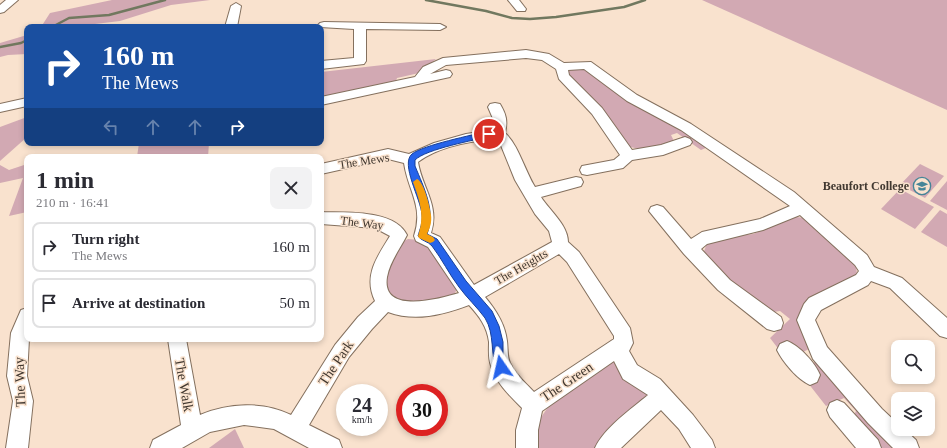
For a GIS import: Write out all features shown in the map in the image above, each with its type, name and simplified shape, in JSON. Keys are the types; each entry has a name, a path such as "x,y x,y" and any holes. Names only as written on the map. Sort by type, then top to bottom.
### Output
{"street":[{"path":"0,10 13,0"},
{"path":"513,0 521,9"},
{"path":"232,24 236,6"},
{"path":"324,24 440,27"},
{"path":"324,65 360,61 360,26"},
{"path":"419,80 427,70 443,62 536,55 545,57 562,67 587,65 632,98 686,127 789,196 861,260 868,272 896,283 947,330"},
{"path":"562,67 563,76 597,111 628,156"},
{"path":"324,100 446,74"},
{"path":"0,108 24,103"},
{"path":"422,236 426,226 427,215 424,200 411,166 411,160 416,155 432,149 483,135 498,134 501,121 495,108"},
{"name":"The Heights","path":"472,295 560,245 560,237 556,228 541,210 531,194 520,176 506,141 498,134"},
{"path":"587,170 618,164 628,156 663,150 685,142"},
{"name":"The Mews","path":"324,168 388,154 411,160"},
{"path":"531,194 576,182"},
{"path":"690,249 702,239 763,224 802,207"},
{"path":"657,211 724,285 774,323"},
{"name":"The Way","path":"324,218 368,221 384,224 395,228 399,235"},
{"path":"472,295 422,309 405,309 393,307 385,303 381,297 378,284 381,270 399,235 408,234 422,236 434,242 472,295 488,314 494,326 498,342 498,355 501,367 512,384 533,405"},
{"path":"560,245 573,257 623,334 624,343 617,348 630,372 653,386 686,422 704,448"},
{"path":"868,272 862,280 815,304 810,310 806,320 820,353 875,416 908,448"},
{"name":"The Park","path":"295,428 342,351 365,323 385,303"},
{"name":"The Way","path":"17,448 23,401 17,376 20,333 24,323"},
{"name":"The Walk","path":"177,342 192,430"},
{"name":"The Green","path":"527,448 527,430 533,405 617,348"},
{"path":"799,362 820,353"},
{"path":"606,448 625,428 662,396"},
{"path":"837,410 870,448"},
{"path":"162,448 208,422 244,415 276,419 331,448"}],"shaded area":[{"path":"112,0 210,0 171,5 120,21 95,24 43,24 50,13"},
{"path":"702,0 947,0 947,110"},
{"path":"24,36 24,54 0,57 0,43"},
{"path":"436,59 419,73 397,78 396,81 324,97 324,72"},
{"path":"573,68 587,69 708,147 701,150 677,133 671,135 674,141 671,144 640,149 625,146 567,78 567,70"},
{"path":"24,118 24,140 0,161 0,127"},
{"path":"139,146 209,146 208,154 137,154"},
{"path":"920,164 944,176 925,198 900,185"},
{"path":"0,165 9,170 24,165 24,213 9,216 23,178 0,183"},
{"path":"947,181 947,210 930,201"},
{"path":"900,189 934,207 915,229 881,209"},
{"path":"940,210 947,214 947,247 921,232"},
{"path":"796,217 806,218 856,264 857,275 815,296 809,349 803,352 780,351 770,338 790,319 780,311 774,312 756,305 703,254 708,243 753,234"},
{"path":"408,239 419,240 427,244 457,288 454,296 442,300 408,304 390,297 383,278 402,242"},
{"path":"615,360 648,395 648,398 595,448 538,448 538,422 550,404"},
{"path":"817,361 899,448 876,448 853,417 856,411 844,398 826,406 808,383 813,363"},
{"path":"235,429 244,448 209,448"}],"waterway":[{"path":"58,24 69,18 109,15 165,0"},
{"path":"426,0 486,11 512,18 530,19 556,17 624,7 645,0"},
{"path":"0,47 24,42"}],"slow traffic":[{"path":"417,182 424,200 427,215 426,226 422,236 430,240"}],"place":[{"name":"Beaufort College","path":"922,186"}],"route":[{"path":"489,134 432,149 416,155 411,160 411,166 424,200 427,215 426,226 422,236 434,242 462,284 488,314 494,326 498,342 498,355 501,367"}]}
